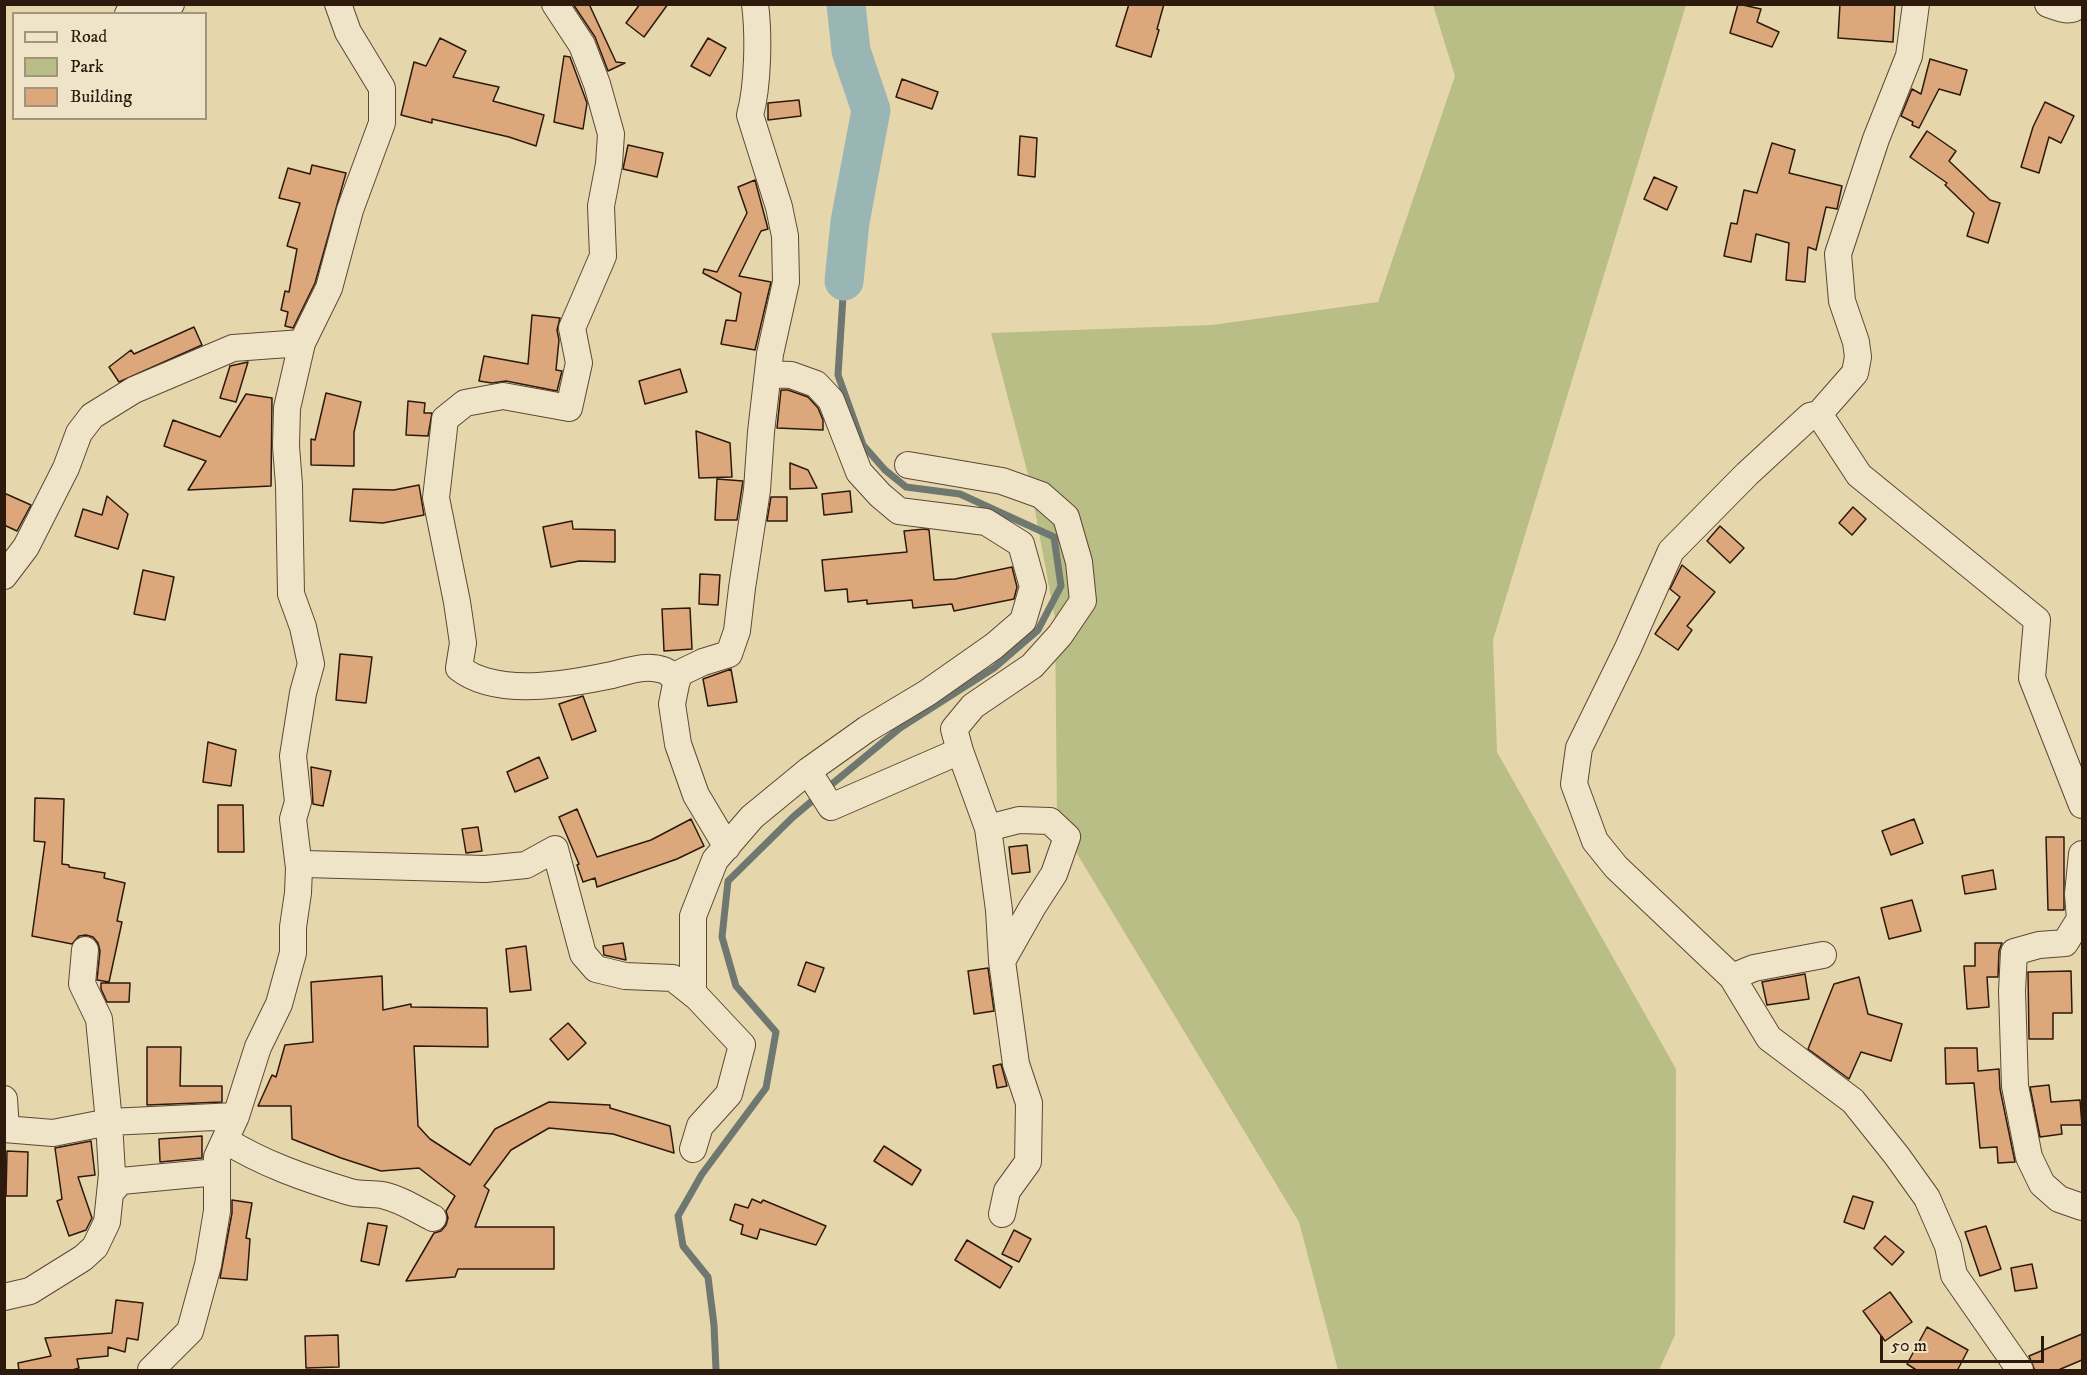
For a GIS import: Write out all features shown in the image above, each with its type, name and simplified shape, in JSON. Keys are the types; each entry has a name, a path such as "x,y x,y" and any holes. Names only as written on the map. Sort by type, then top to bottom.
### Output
{"street":[{"path":"137,12 171,4"},
{"path":"152,1371 190,1331 214,1233 217,1211 217,1157 236,1116 258,1047 279,1004 293,953 293,927 299,868 293,819 298,802 293,756 303,693 311,664 303,627 291,594 290,485 286,446 287,408 302,343 329,288 350,210 382,123 382,88 348,32 338,4"},
{"path":"555,4 582,45 597,84 611,134 609,164 601,206 603,256 572,328 579,363 569,408 503,396 465,403 445,419 436,498 463,643 459,668 470,677 511,685 555,686 646,667 664,670 677,681"},
{"path":"727,847 696,795 678,744 672,704 678,674 703,662 729,654 737,631 757,490 770,354 786,282 785,236 779,207 750,115 754,100 756,49 754,4"},
{"path":"1916,4 1909,56 1876,139 1838,254 1842,301 1856,342 1858,357 1855,374 1819,414 1810,416 1747,474 1671,551 1628,648 1579,748 1574,784 1595,842 1616,867 1732,977 1769,1038 1853,1101 1897,1156 1928,1198 1948,1246 1954,1275 2020,1371"},
{"path":"2048,4 2067,11 2076,9 2080,4"},
{"path":"4,576 26,547 66,468 79,433 92,416 134,390 233,348 302,343"},
{"path":"693,994 693,916 715,860 752,817 808,771 867,729 927,693 994,646 1023,621 1033,587 1022,544 986,522 899,511 880,495 859,472 831,400 816,384 791,375 768,374"},
{"path":"1819,414 1859,475 2037,620 2032,678 2082,805"},
{"path":"908,465 1002,481 1041,495 1066,517 1079,562 1083,601 1060,635 1032,666 974,706 954,729 988,828 1016,1064 1029,1102 1028,1162 1007,1191 1002,1214"},
{"path":"808,771 831,807 960,751"},
{"path":"988,828 1019,820 1050,821 1067,837 1054,874 1002,961"},
{"path":"299,868 305,864 485,869 526,865 555,849 583,954 596,969 625,976 674,978 693,994 742,1045 729,1094 700,1126 693,1149"},
{"path":"2082,854 2078,894 2080,919 2065,943 2039,945 2014,952 2012,991 2015,1086 2029,1157 2042,1184 2059,1199 2082,1207"},
{"path":"4,1297 30,1291 83,1258 95,1246 107,1222 112,1174 109,1122 99,1019 82,984 86,950"},
{"path":"1732,977 1754,968 1823,956"},
{"path":"4,1099 5,1129 53,1133 109,1122 236,1116"},
{"path":"225,1140 248,1155 311,1179 365,1195 392,1198 433,1218"},
{"path":"110,1193 122,1180 217,1172"}],"green space":[{"path":"1433,5 1686,5 1493,640 1497,752 1676,1069 1675,1335 1659,1370 1338,1370 1299,1222 1067,837 1057,816 1055,619 1029,478 991,333 1212,325 1378,302 1455,76"}],"building":[{"path":"573,4 589,4 616,62 625,63 608,71 595,37"},
{"path":"640,4 668,4 644,37 626,23"},
{"path":"1129,4 1164,4 1151,57 1116,46"},
{"path":"1738,4 1761,9 1757,22 1779,32 1772,47 1730,33"},
{"path":"1840,4 1895,4 1893,42 1838,38"},
{"path":"440,38 466,51 453,77 499,87 493,101 544,115 536,146 509,137 432,119 432,123 401,115 414,62 426,66"},
{"path":"708,38 726,48 710,76 691,66"},
{"path":"564,56 570,57 587,103 583,129 554,122"},
{"path":"1930,59 1967,70 1960,95 1939,89 1919,128 1901,116 1912,89 1921,94"},
{"path":"902,79 938,92 932,109 896,97"},
{"path":"799,100 801,116 768,120 768,103"},
{"path":"2045,102 2074,116 2061,143 2049,137 2039,173 2021,167 2033,127"},
{"path":"1927,131 1956,151 1949,161 1990,200 2000,203 1988,243 1967,236 1974,213 1945,185 1947,183 1910,157"},
{"path":"1020,136 1037,138 1035,177 1018,175"},
{"path":"1772,143 1795,150 1789,173 1842,186 1837,209 1826,207 1816,250 1808,247 1805,282 1786,280 1789,243 1756,234 1751,262 1724,256 1731,223 1737,224 1744,190 1757,193"},
{"path":"628,145 663,153 657,177 623,169"},
{"path":"312,165 346,173 315,283 293,328 285,326 288,312 281,310 285,291 289,292 297,249 287,246 300,203 279,198 288,168 310,174"},
{"path":"1654,177 1677,187 1667,210 1644,199"},
{"path":"755,180 768,229 761,231 739,276 771,282 755,350 721,344 726,320 736,321 741,293 703,273 704,269 717,272 747,213 738,187"},
{"path":"532,315 560,318 557,330 559,340 556,370 562,371 557,391 506,381 492,383 479,381 484,356 528,364"},
{"path":"194,327 202,345 119,382 109,367 131,350 134,354"},
{"path":"248,362 236,402 220,398 230,366"},
{"path":"680,369 687,392 645,404 639,381"},
{"path":"781,390 808,397 818,408 823,420 823,430 777,428"},
{"path":"326,393 361,402 354,432 354,466 311,465 311,439 315,440"},
{"path":"246,394 272,398 271,486 188,490 206,461 164,446 173,420 220,437"},
{"path":"408,401 425,403 424,413 432,413 428,436 406,435"},
{"path":"696,431 730,443 732,477 699,478"},
{"path":"790,463 808,470 817,488 790,489"},
{"path":"717,479 743,481 737,520 715,520"},
{"path":"419,485 424,515 383,523 350,521 353,489 394,490"},
{"path":"850,491 852,512 824,515 822,494"},
{"path":"4,493 31,505 17,531 4,525"},
{"path":"107,496 128,514 118,549 75,536 83,509 102,515"},
{"path":"771,497 787,497 787,521 767,521"},
{"path":"1853,507 1866,519 1852,535 1839,523"},
{"path":"572,521 573,529 615,530 615,562 579,561 551,567 543,527"},
{"path":"1720,526 1744,548 1730,563 1707,541"},
{"path":"929,530 934,580 955,579 1012,567 1017,587 1014,599 954,611 952,604 913,608 912,600 867,604 867,600 848,602 847,589 825,591 822,560 907,552 904,531"},
{"path":"1682,565 1715,592 1687,626 1692,630 1678,650 1655,634 1680,597 1670,589"},
{"path":"143,570 174,577 165,620 134,614"},
{"path":"700,574 720,575 718,605 699,604"},
{"path":"690,608 692,649 664,651 662,609"},
{"path":"340,654 372,657 366,703 336,700"},
{"path":"731,669 737,702 708,706 703,679"},
{"path":"583,696 596,731 572,740 559,704"},
{"path":"208,742 236,750 231,786 203,782"},
{"path":"539,757 548,778 515,792 507,772"},
{"path":"311,767 331,771 323,806 313,804"},
{"path":"35,798 64,799 62,864 105,873 104,878 125,883 117,921 122,922 109,982 97,980 100,951 93,937 79,936 72,944 32,936 45,842 34,841"},
{"path":"218,805 243,805 244,852 218,852"},
{"path":"577,809 597,857 651,840 691,819 704,846 677,859 597,887 595,878 583,882 577,865 579,864 559,817"},
{"path":"1914,819 1923,843 1891,855 1882,831"},
{"path":"478,827 482,851 466,853 462,829"},
{"path":"2046,837 2064,837 2064,910 2048,910"},
{"path":"1027,845 1030,872 1012,874 1009,847"},
{"path":"1993,870 1996,889 1965,894 1962,876"},
{"path":"1912,900 1921,931 1889,939 1881,908"},
{"path":"623,943 626,960 604,955 603,946"},
{"path":"1975,943 2002,943 1999,951 1998,977 1987,977 1989,1007 1967,1009 1964,966 1975,966"},
{"path":"526,946 531,990 510,992 506,949"},
{"path":"806,962 824,968 815,992 798,985"},
{"path":"988,968 994,1011 974,1014 968,971"},
{"path":"2071,971 2072,1013 2053,1013 2053,1039 2029,1039 2028,972"},
{"path":"1805,974 1809,999 1767,1005 1762,982"},
{"path":"382,976 383,1010 411,1004 411,1007 487,1008 488,1047 414,1046 418,1126 430,1139 470,1165 495,1129 549,1102 610,1105 610,1108 670,1126 674,1153 613,1134 549,1128 511,1150 484,1186 489,1190 475,1227 554,1227 554,1269 458,1269 455,1277 406,1281 434,1233 441,1231 446,1225 448,1218 446,1211 455,1196 419,1168 381,1171 292,1139 291,1106 258,1106 272,1075 276,1077 285,1045 313,1042 311,982"},
{"path":"1859,977 1868,1014 1902,1024 1891,1061 1861,1052 1849,1079 1808,1049 1834,984"},
{"path":"101,983 130,983 129,1002 107,1002 101,989"},
{"path":"568,1023 586,1043 568,1060 550,1039"},
{"path":"147,1047 181,1047 180,1086 222,1086 222,1102 147,1105"},
{"path":"1945,1048 1977,1048 1978,1071 1999,1069 2000,1089 2015,1162 1998,1163 1997,1147 1980,1148 1974,1083 1946,1084"},
{"path":"1001,1064 1007,1086 997,1088 993,1066"},
{"path":"2049,1085 2051,1102 2080,1100 2082,1125 2061,1125 2062,1134 2040,1137 2030,1087"},
{"path":"202,1136 202,1158 160,1162 159,1139"},
{"path":"91,1141 95,1175 78,1177 92,1218 86,1230 69,1236 57,1201 62,1199 55,1148"},
{"path":"884,1146 921,1170 912,1185 874,1161"},
{"path":"7,1151 28,1152 27,1196 6,1196"},
{"path":"1853,1196 1873,1202 1864,1229 1844,1222"},
{"path":"752,1199 761,1203 763,1200 826,1226 816,1245 760,1229 757,1239 741,1234 743,1225 730,1220 735,1204 748,1208"},
{"path":"232,1200 252,1203 246,1238 250,1239 247,1280 220,1278 232,1213"},
{"path":"368,1223 387,1226 379,1265 361,1261"},
{"path":"1986,1226 2001,1269 1980,1276 1965,1232"},
{"path":"1014,1230 1031,1239 1019,1262 1002,1254"},
{"path":"1885,1236 1904,1252 1892,1265 1874,1248"},
{"path":"967,1240 1012,1267 1000,1288 955,1260"},
{"path":"2032,1264 2037,1288 2015,1291 2011,1268"},
{"path":"1890,1292 1912,1322 1885,1341 1863,1311"},
{"path":"116,1300 143,1303 138,1340 127,1338 125,1352 108,1347 108,1356 77,1359 79,1368 69,1371 19,1371 18,1363 51,1356 45,1338 112,1333"},
{"path":"1927,1327 1968,1350 1957,1371 1918,1371 1907,1364"},
{"path":"2082,1334 2082,1360 2056,1371 2035,1371 2029,1356"},
{"path":"338,1335 339,1367 306,1368 305,1336"}],"waterway":[{"path":"844,281 850,222 871,110 851,51 846,4"},
{"path":"826,789 900,728 994,668 1038,630 1061,586 1054,537 960,494 906,487 885,470 863,445 838,375 844,281"},
{"path":"716,1370 714,1325 708,1277 683,1246 678,1216 702,1174 766,1088 776,1032 736,986 722,937 728,881 793,817 818,796"}]}
